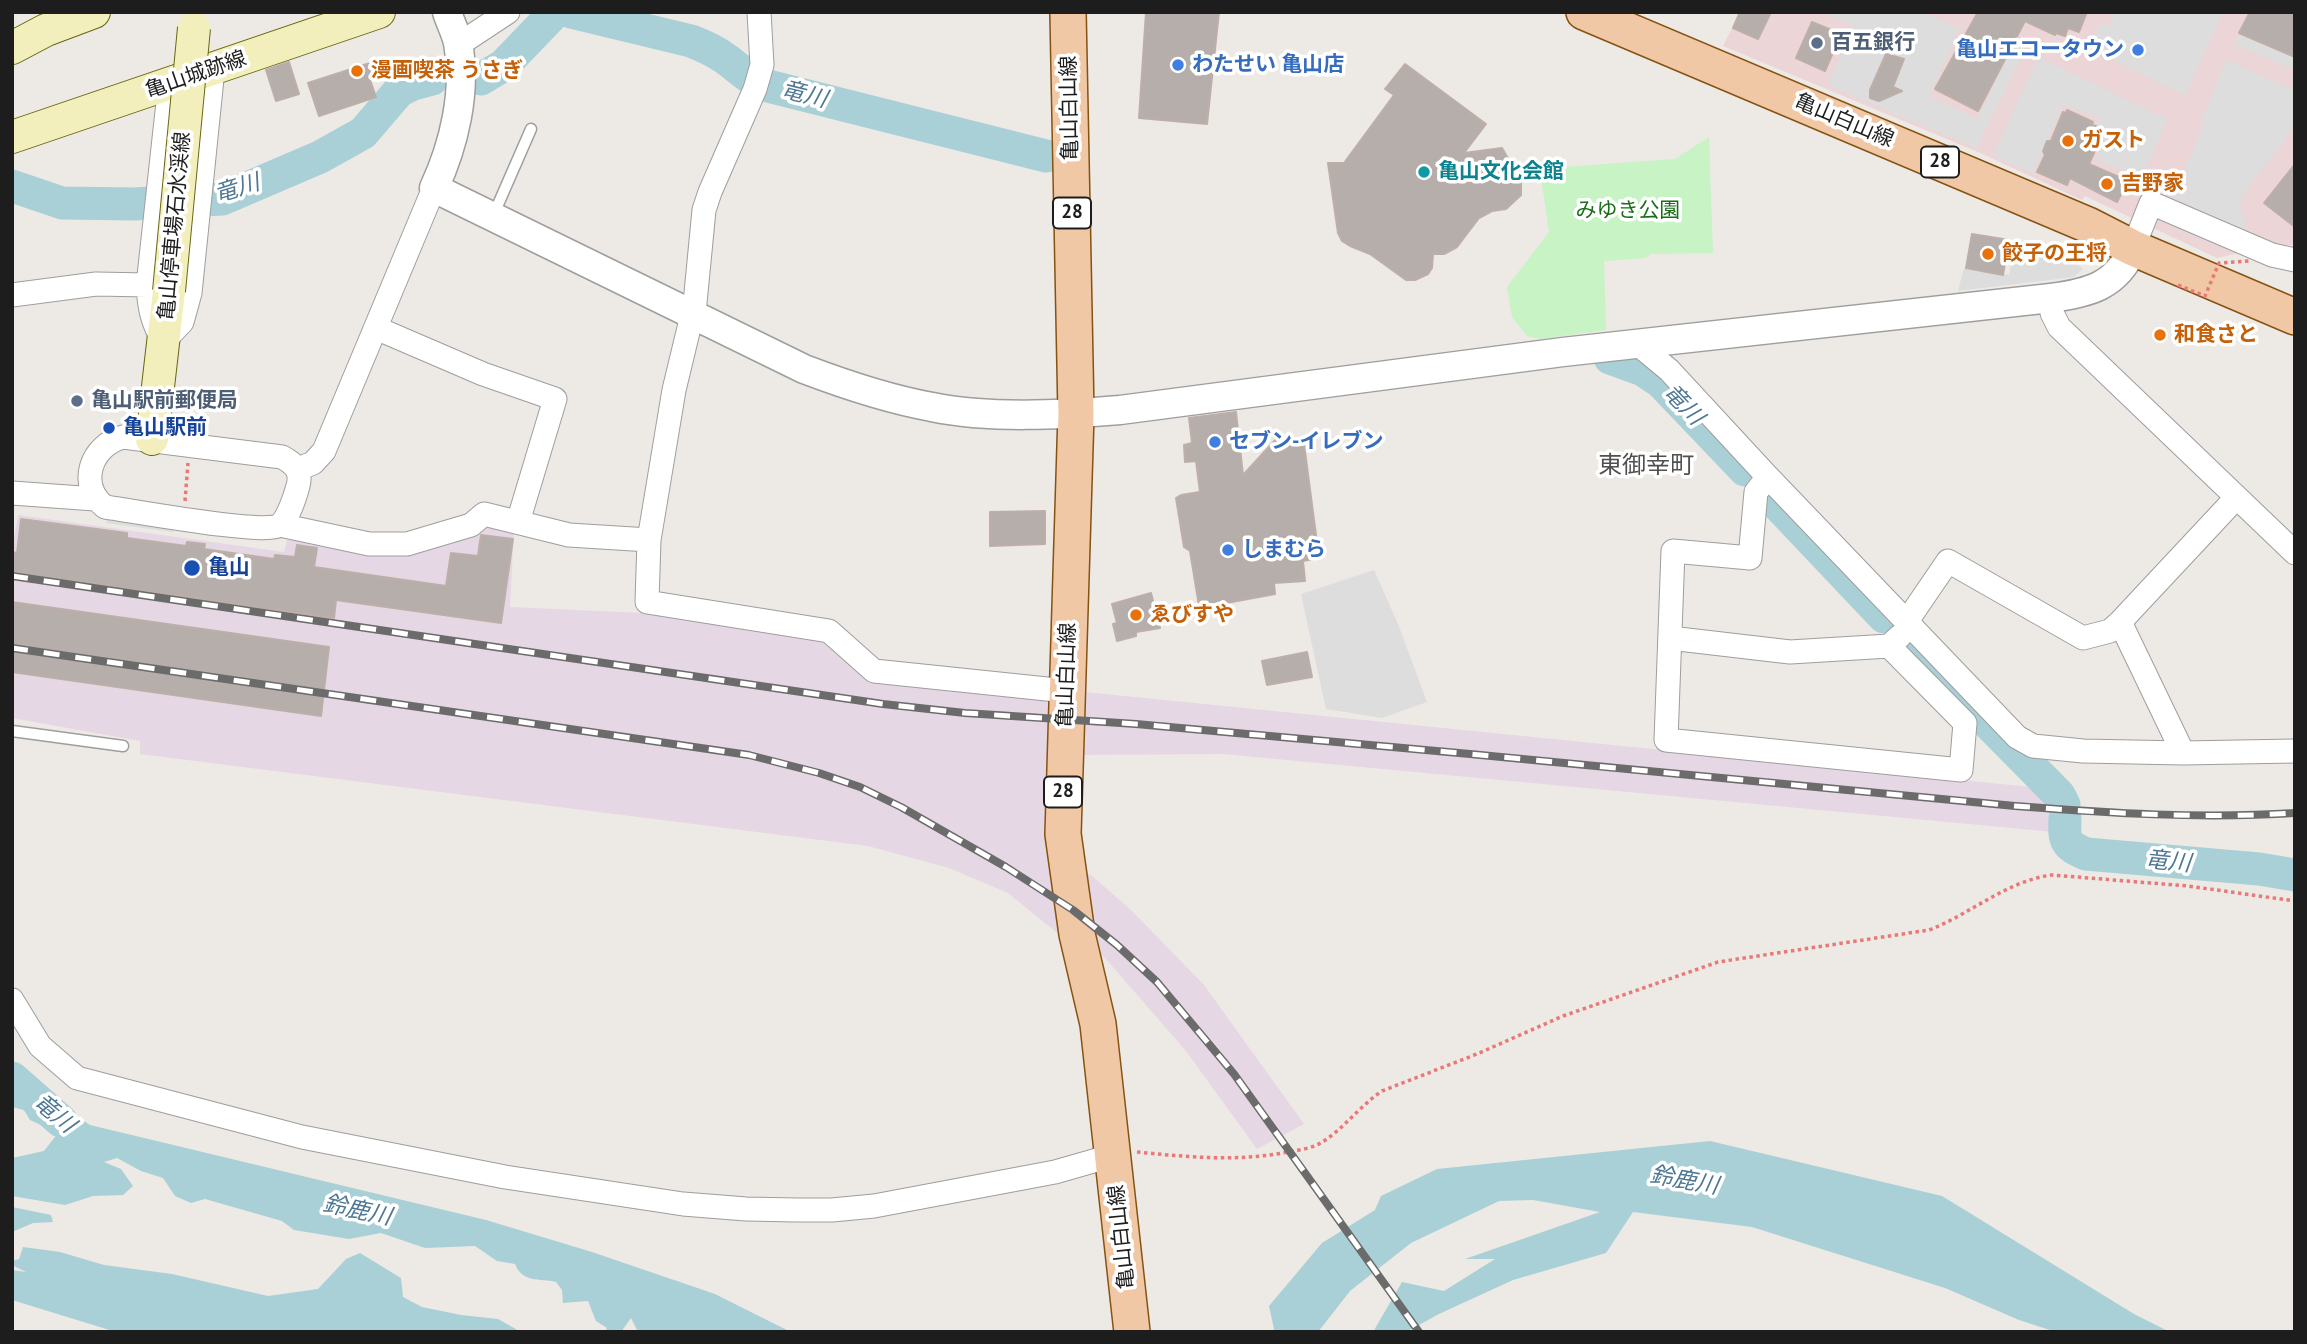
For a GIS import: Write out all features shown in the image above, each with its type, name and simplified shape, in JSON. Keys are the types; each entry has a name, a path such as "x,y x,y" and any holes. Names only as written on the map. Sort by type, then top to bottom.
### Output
{"main road":[{"path":"12,48 46,30 94,12"},
{"name":"亀山城跡線","path":"12,137 379,12"},
{"name":"亀山白山線","path":"1068,12 1076,414 1063,821 1075,927 1098,1024 1132,1332"},
{"name":"亀山白山線","path":"1584,12 2063,214 2133,248 2295,317"},
{"name":"亀山停車場石水渓線","path":"152,439 164,341 159,288 194,20"}],"street":[{"path":"458,45 508,12"},
{"path":"759,12 762,65 758,81 704,210 695,303 674,390 649,540 647,602 829,632 874,671 1066,691"},
{"path":"298,469 313,463 324,451 452,144 458,112 458,45 447,13"},
{"path":"164,341 182,322 190,293 213,69"},
{"path":"12,295 96,284 159,288 158,203 170,84"},
{"path":"434,188 804,369 878,395 935,408 968,412 1076,414 1563,352 2071,295 2106,283 2126,264 2151,203 2272,255 2295,260"},
{"path":"2050,298 2052,313 2059,327 2295,552"},
{"path":"376,328 483,374 555,400 519,522"},
{"path":"1641,344 1669,370 2017,737 2033,746 2083,751 2295,751"},
{"path":"123,436 190,444 282,457 298,469 298,488 280,525 273,529 258,529 105,507 96,499 91,489 92,465 103,447 114,439 123,436"},
{"path":"1769,477 1756,492 1750,558 1673,551 1666,740 1961,770 1965,723 1889,646"},
{"path":"12,493 96,499"},
{"path":"1670,638 1790,652 1889,646 1909,623 1948,561 2083,638 2110,631 2120,622 2236,498"},
{"path":"280,525 369,544 407,544 471,525 484,514 569,535 649,540"},
{"path":"2120,622 2183,753"},
{"path":"12,1000 40,1046 77,1078 302,1138 505,1177 683,1204 797,1210 874,1206 1055,1172 1097,1160 1114,1159"}],"lane":[{"path":"492,217 531,129"},
{"path":"12,731 123,746"}],"path":[{"path":"2178,285 2205,296 2219,263 2249,261"},
{"path":"183,518 190,444"},
{"path":"1114,1159 1130,1151 1202,1159 1262,1157 1304,1149 1322,1143 1364,1103 1382,1091 1600,1002 1718,962 1929,930 1946,924 2021,881 2035,877 2052,875 2188,886 2295,901"}],"shaded area":[{"name":"亀山エコータウン","path":"1740,12 2295,12 2295,245 2272,245 2217,258 2085,196 2082,200 1978,152 1723,46"},
{"path":"1824,12 1922,12 1960,29 1929,96 1977,119 2014,43 2025,50 1976,148 1828,85 1853,26"},
{"path":"2116,12 2223,12 2185,96 2100,53 2104,44 2093,39 2100,23 2109,26"},
{"path":"2240,33 2295,57 2295,70 2234,44"},
{"path":"2038,57 2167,119 2142,178 2096,160 2106,136 2093,131 2100,118 2063,105 2033,174 1993,156"},
{"path":"2226,60 2295,91 2295,127 2242,196 2246,232 2172,197 2203,127 2201,121"},
{"path":"2016,239 2067,254 2083,269 2074,277 1958,291 1964,268 2009,275"},
{"path":"18,515 284,552 288,537 353,548 487,523 514,528 510,607 642,613 826,637 867,677 1055,699 1061,936 1008,893 949,868 868,846 140,754 140,741 12,718 12,550"},
{"path":"106,515 174,524 173,532 106,523"},
{"path":"1374,570 1398,624 1427,702 1382,718 1326,709 1301,594"},
{"path":"1075,691 2040,788 2055,802 2054,832 1223,754 1074,755"},
{"path":"1079,868 1131,910 1204,985 1304,1124 1257,1149 1186,1051 1088,942"}],"green space":[{"name":"みゆき公園","path":"1709,137 1713,253 1651,254 1646,258 1604,261 1606,330 1540,339 1527,336 1512,317 1507,287 1549,232 1539,164 1556,164 1563,167 1675,159"}],"water":[{"name":"鈴鹿川","path":"12,1088 42,1094 90,1125 486,1220 592,1252 715,1294 789,1331 800,1332 638,1332 631,1318 621,1332 605,1332 607,1328 596,1321 588,1301 563,1303 562,1290 556,1282 527,1277 515,1264 497,1261 475,1246 425,1248 381,1233 349,1239 294,1230 282,1221 205,1199 191,1203 175,1196 163,1178 141,1171 117,1158 104,1162 121,1169 133,1186 123,1195 93,1196 65,1205 12,1196 12,1158 44,1151 58,1133 30,1120 24,1110 12,1107"},
{"name":"鈴鹿川","path":"1710,1141 1942,1196 2134,1314 2170,1332 2056,1332 2019,1320 1945,1288 1752,1227 1633,1212 1606,1253 1513,1280 1406,1332 1373,1332 1402,1282 1444,1291 1495,1259 1465,1259 1600,1212 1533,1200 1499,1201 1411,1243 1350,1291 1318,1332 1272,1332 1274,1329 1269,1306 1322,1243 1375,1210 1381,1196 1437,1169"},
{"path":"12,1207 51,1215 53,1222 33,1223 12,1232"},
{"path":"23,1247 60,1252 104,1265 172,1274 268,1296 318,1289 346,1259 360,1253 401,1278 403,1297 422,1307 498,1319 521,1332 116,1332 12,1300 12,1270 26,1272 12,1265 12,1261 19,1259"}],"building":[{"name":"わたせい 亀山店","path":"1146,12 1219,12 1207,124 1139,118"},
{"path":"1740,12 1771,12 1758,39 1733,28"},
{"path":"1978,12 2087,12 2079,32 2068,28 2065,36 2055,35 2025,21 1978,111 1935,89"},
{"path":"2250,12 2295,12 2295,57 2239,33"},
{"path":"1812,22 1841,34 1825,71 1796,58"},
{"path":"1886,54 1904,59 1893,87 1902,91 1879,101 1870,98 1870,90"},
{"path":"289,62 299,94 276,101 266,70"},
{"path":"373,62 378,77 370,80 376,97 319,116 308,83"},
{"name":"亀山文化会館","path":"1405,64 1486,124 1464,153 1502,148 1510,162 1515,162 1521,177 1521,195 1506,209 1492,211 1479,218 1457,247 1444,254 1433,254 1432,268 1428,274 1415,280 1406,280 1370,254 1342,241 1338,233 1328,163 1344,163 1394,95 1385,89"},
{"path":"2067,110 2093,122 2092,125 2096,126 2093,131 2102,135 2089,164 2128,181 2117,202 2070,178 2067,185 2037,172 2045,155 2043,151 2047,141 2051,141 2063,112 2066,113"},
{"path":"2295,164 2295,227 2264,203"},
{"name":"餃子の王将","path":"1972,234 2009,240 2003,275 1966,268"},
{"path":"1236,412 1243,475 1278,437 1282,446 1304,444 1319,558 1303,561 1305,581 1274,583 1275,594 1221,604 1221,611 1200,612 1190,551 1184,547 1176,498 1200,492 1196,461 1185,462 1184,445 1192,443 1189,418"},
{"path":"1045,511 1045,544 990,546 990,512"},
{"path":"21,519 127,533 127,538 186,546 187,542 205,544 204,549 274,559 275,555 295,557 297,545 317,548 314,567 446,586 451,553 478,556 481,535 513,539 501,623 336,600 334,618 12,572 12,552 17,553"},
{"path":"1151,593 1160,628 1136,632 1136,636 1117,641 1113,624 1117,623 1112,604"},
{"path":"12,602 329,647 321,716 12,672"},
{"path":"1307,652 1312,677 1267,685 1262,661"}],"waterway":[{"name":"竜川","path":"481,79 504,65 555,12"},
{"name":"竜川","path":"571,12 691,41 718,54 764,85 1046,156"},
{"name":"竜川","path":"12,186 62,203 134,204 222,199 320,157 363,133 399,91 432,79"},
{"name":"竜川","path":"1610,358 1643,370 1661,382 1745,470"},
{"name":"竜川","path":"1776,503 1884,617"},
{"name":"竜川","path":"1908,642 2059,795 2064,805"},
{"name":"竜川","path":"2065,819 2067,841 2086,854 2259,869 2295,875"},
{"name":"竜川","path":"12,1078 61,1121"}],"railway":[{"path":"12,576 883,704 965,713 1136,724 2015,806 2190,815 2295,813"},
{"path":"12,648 749,755 860,787 901,807 1006,867 1073,910 1157,982 1234,1074 1419,1332"}],"place":[{"name":"百五銀行","path":"1817,43"},
{"name":"亀山エコータウン","path":"2138,50"},
{"name":"わたせい 亀山店","path":"1178,65"},
{"name":"漫画喫茶 うさぎ","path":"357,71"},
{"name":"ガスト","path":"2068,141"},
{"name":"亀山文化会館","path":"1424,172"},
{"name":"吉野家","path":"2107,184"},
{"name":"餃子の王将","path":"1988,254"},
{"name":"和食さと","path":"2160,335"},
{"name":"亀山駅前郵便局","path":"77,401"},
{"name":"亀山駅前","path":"109,428"},
{"name":"セブン-イレブン","path":"1215,442"},
{"name":"しまむら","path":"1228,550"},
{"name":"亀山","path":"192,568"},
{"name":"ゑびすや","path":"1136,615"}],"district":[{"name":"東御幸町","path":"1646,466"}]}
